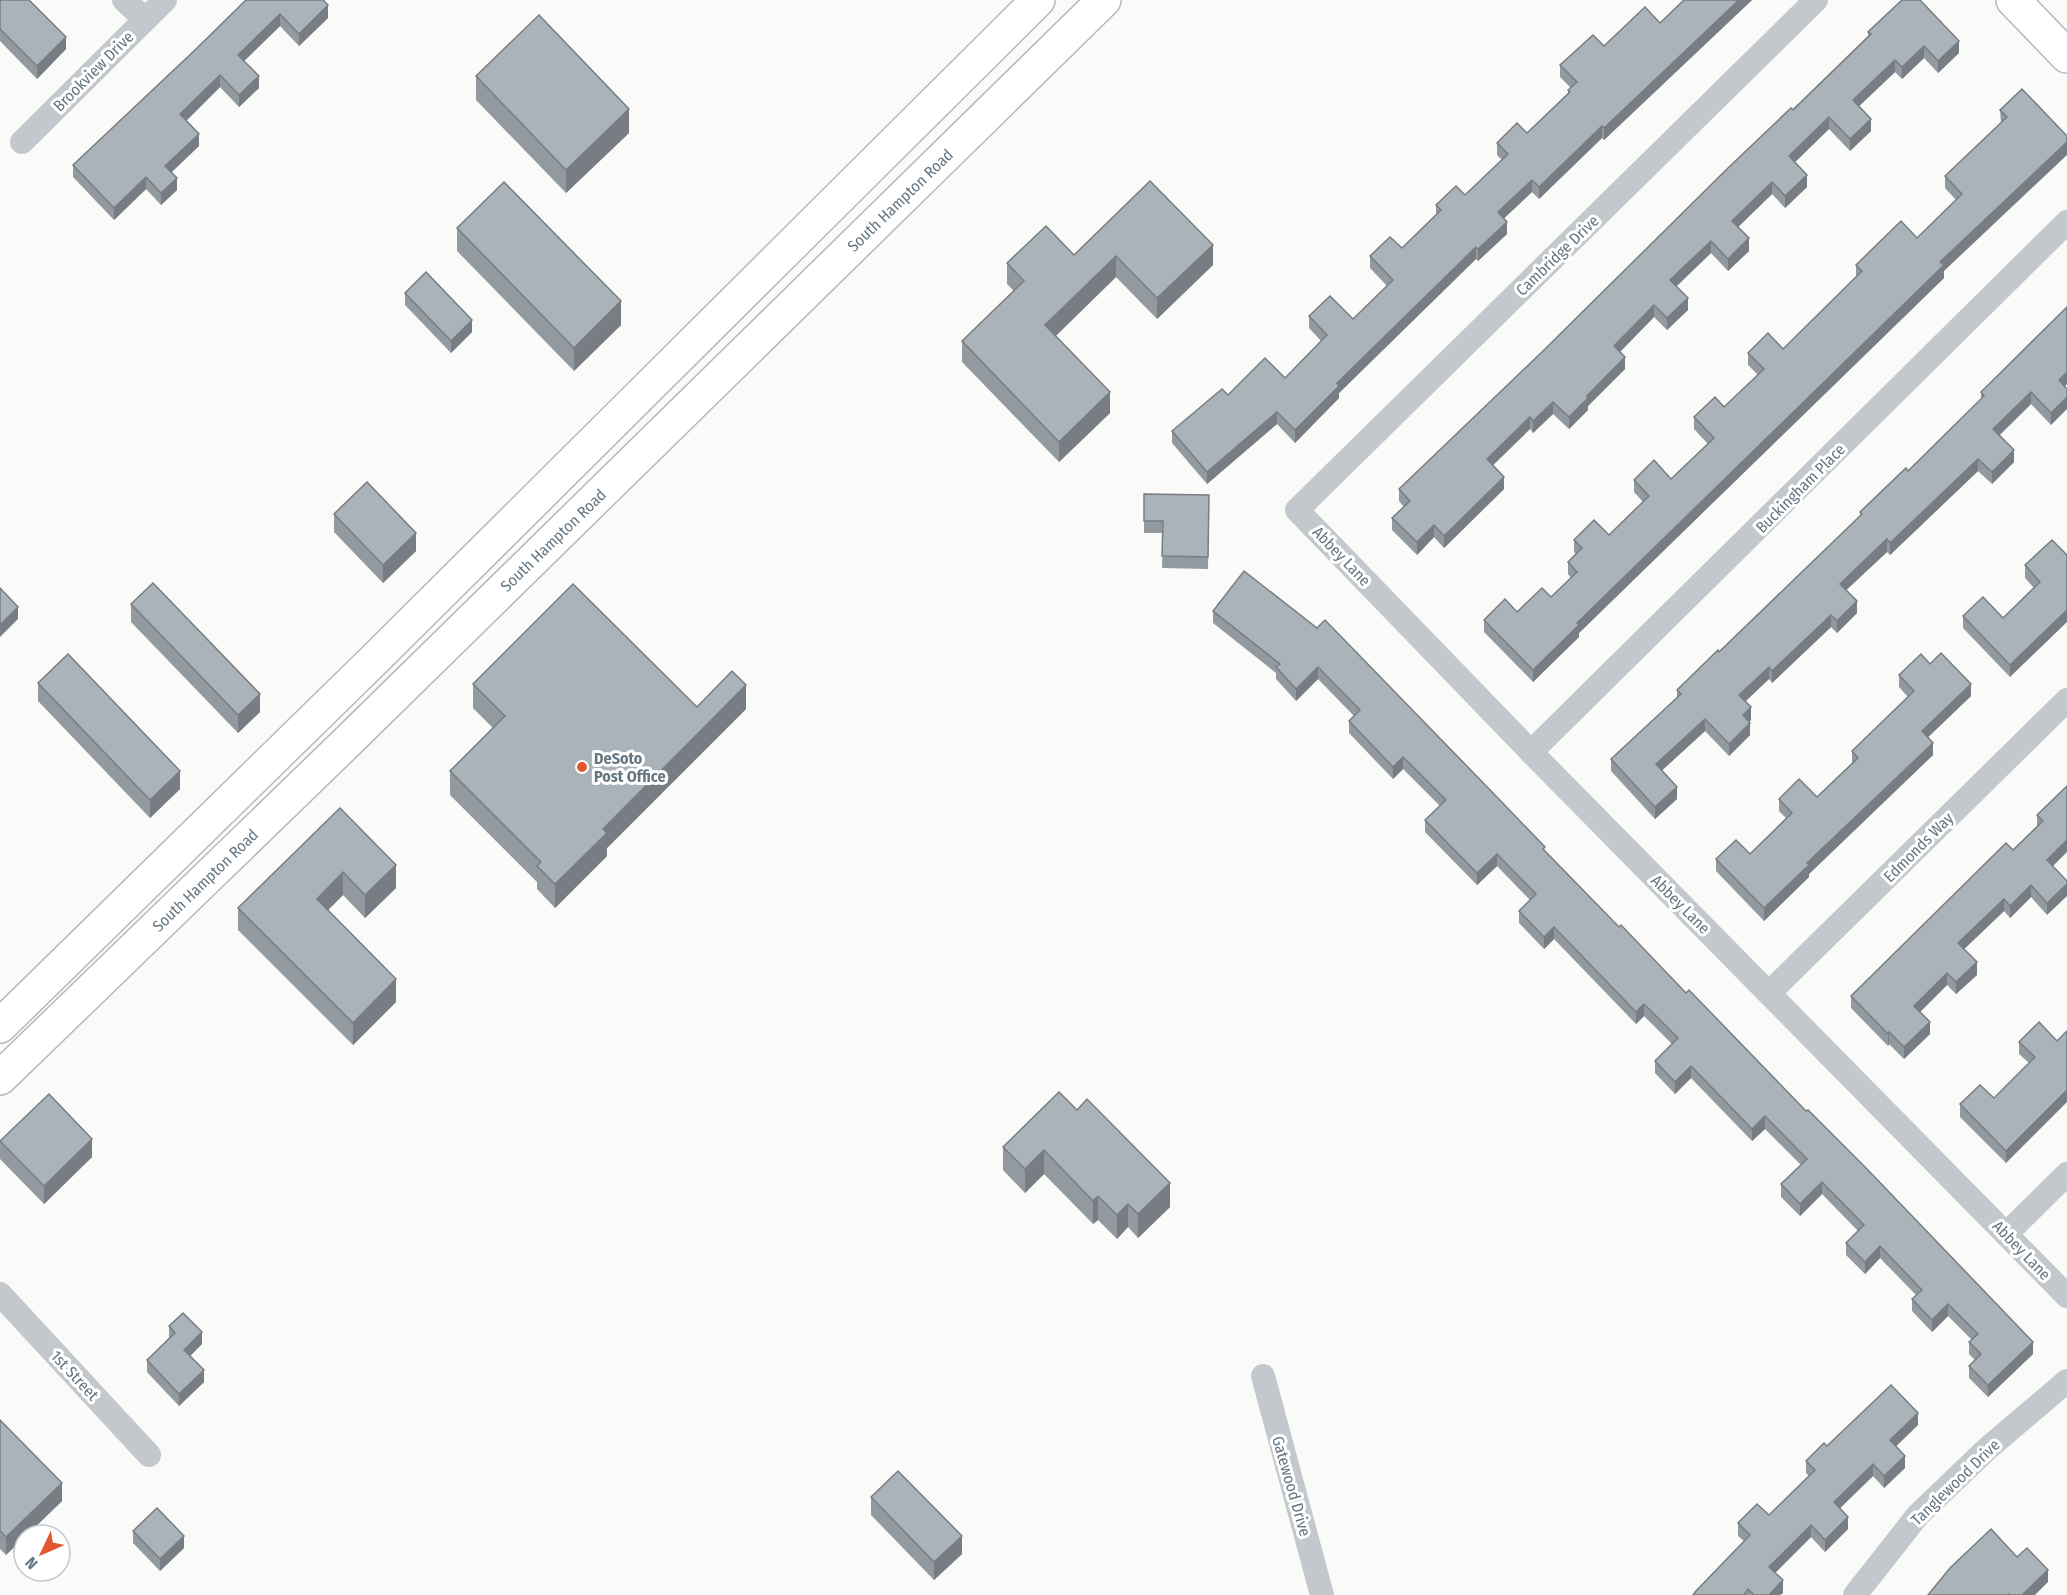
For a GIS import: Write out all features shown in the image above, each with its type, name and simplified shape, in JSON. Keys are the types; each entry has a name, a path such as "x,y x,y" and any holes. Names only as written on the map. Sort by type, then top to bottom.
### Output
{"main road":[{"path":"0,1026 316,717 1038,0"},
{"name":"South Hampton Road","path":"0,1078 344,745 1104,0"},
{"path":"2013,0 2067,56"},
{"path":"760,276 790,308"},
{"path":"601,434 631,464"},
{"path":"316,717 344,745"},
{"path":"166,864 193,892"}],"street":[{"path":"123,0 145,19"},
{"name":"Brookview Drive","path":"22,142 165,0"},
{"name":"Cambridge Drive","path":"1297,510 1816,0"},
{"name":"Buckingham Place","path":"1532,752 2067,222"},
{"name":"Abbey Lane","path":"1297,510 2067,1296"},
{"name":"Edmonds Way","path":"1769,993 2067,700"},
{"path":"2006,1234 2067,1174"},
{"name":"1st Street","path":"0,1294 149,1455"},
{"name":"Gatewood Drive","path":"1263,1377 1322,1595"},
{"name":"Tanglewood Drive","path":"1855,1595 1918,1515 1987,1449 2067,1381"}],"building":[{"path":"0,0 29,0 66,37 37,66 0,29"},
{"path":"246,0 323,0 328,5 299,34 280,14 238,55 259,76 239,95 220,75 180,114 199,134 165,166 177,178 161,193 146,177 114,208 73,165"},
{"path":"1684,0 1739,0 1539,187 1532,180 1498,212 1507,222 1478,249 1476,247 1337,383 1339,386 1295,430 1277,412 1207,472 1172,431 1222,389 1228,395 1265,358 1285,378 1327,335 1309,316 1330,296 1353,319 1393,280 1370,256 1390,237 1402,248 1441,210 1436,205 1456,186 1465,195 1508,154 1497,143 1517,123 1527,133 1570,92 1568,90 1577,82 1560,65 1593,35 1604,46 1645,7 1660,23"},
{"path":"1902,0 1920,0 1959,41 1938,61 1924,46 1902,67 1895,60 1853,100 1871,119 1850,139 1829,117 1789,156 1807,175 1785,196 1772,182 1732,221 1749,238 1728,259 1711,241 1670,280 1688,298 1667,318 1654,305 1614,346 1625,357 1569,417 1553,402 1533,421 1530,417 1487,459 1504,477 1444,536 1434,525 1417,542 1392,518 1410,501 1399,489 1728,168 1791,108 1793,110 1871,34 1868,32"},
{"path":"539,15 629,109 566,170 476,76"},
{"path":"2022,89 2067,136 2067,142 1940,262 1944,265 1577,623 1579,625 1533,670 1484,620 1505,599 1517,612 1542,588 1551,597 1577,572 1568,562 1582,548 1574,540 1594,520 1609,535 1649,496 1634,480 1654,460 1671,479 1714,438 1694,417 1715,397 1724,407 1764,369 1748,353 1768,333 1783,349 1862,271 1856,265 1901,221 1917,238 1962,194 1945,176 2007,117 2000,110"},
{"path":"1150,181 1213,245 1157,298 1116,256 1045,325 1110,392 1059,442 962,341 1024,281 1007,263 1046,226 1074,255"},
{"path":"504,182 621,301 574,348 457,228"},
{"path":"426,272 472,320 451,341 405,293"},
{"path":"2067,307 2067,372 2059,380 2067,389 2067,397 2051,413 2031,392 1993,429 2014,450 1992,472 1978,459 1890,543 1887,539 1840,584 1857,601 1837,621 1831,615 1772,671 1769,667 1739,695 1751,707 1743,715 1750,723 1729,744 1705,719 1656,764 1677,787 1655,807 1611,759 1681,694 1677,690 1718,650 1719,652 1862,514 1860,512 1906,468 1908,471 1984,396 1981,392"},
{"path":"367,482 416,533 383,565 334,514"},
{"path":"1144,494 1209,495 1208,557 1162,556 1163,521 1144,521"},
{"path":"2052,540 2067,555 2067,610 2010,665 1963,616 1983,597 2003,618 2040,582 2025,565"},
{"path":"1244,571 1317,628 1325,620 1545,847 1543,849 1619,927 1621,925 1686,993 1689,990 1806,1111 1808,1110 1867,1169 2033,1342 1988,1385 1969,1366 1981,1354 1969,1342 1978,1334 1948,1304 1932,1320 1912,1299 1922,1290 1880,1246 1865,1262 1846,1243 1864,1225 1822,1182 1800,1204 1781,1184 1807,1159 1765,1116 1752,1129 1691,1066 1675,1082 1655,1061 1678,1038 1644,1004 1636,1012 1554,927 1544,937 1519,911 1536,894 1497,854 1477,873 1425,820 1446,800 1403,757 1393,767 1349,721 1360,710 1318,667 1296,689 1276,667 1280,664 1213,611"},
{"path":"153,583 260,694 238,715 131,604"},
{"name":"DeSoto Post Office","path":"573,584 697,707 732,671 746,685 603,829 607,833 555,884 537,866 541,862 450,771 505,716 473,684"},
{"path":"0,588 18,607 0,625"},
{"path":"1941,653 1971,684 1922,731 1933,743 1807,863 1809,865 1764,908 1716,859 1736,840 1750,854 1792,813 1779,799 1799,779 1817,797 1858,758 1852,751 1914,691 1899,675 1921,654 1930,664"},
{"path":"68,654 180,771 150,800 38,683"},
{"path":"2067,786 2067,840 2047,860 2067,881 2067,884 2047,903 2031,885 2010,906 2004,899 1958,943 1977,962 1956,982 1947,973 1914,1006 1930,1022 1904,1047 1851,996 2006,843 2013,850 2043,821 2037,815"},
{"path":"340,808 396,865 365,895 343,872 317,899 396,979 353,1023 238,908"},
{"path":"2039,1022 2057,1041 2067,1031 2067,1090 2006,1151 1960,1104 1980,1085 1994,1098 2035,1057 2019,1042"},
{"path":"1059,1092 1077,1110 1087,1099 1170,1183 1138,1214 1128,1204 1117,1215 1098,1196 1093,1201 1044,1150 1025,1169 1003,1147"},
{"path":"49,1094 92,1139 44,1186 0,1141"},
{"path":"183,1313 202,1332 184,1350 204,1370 179,1394 147,1360 175,1333 169,1326"},
{"path":"1891,1385 1918,1413 1890,1440 1905,1456 1884,1476 1873,1464 1834,1502 1848,1517 1825,1540 1811,1525 1769,1567 1783,1580 1769,1595 1754,1595 1748,1589 1744,1595 1693,1595 1750,1535 1738,1523 1757,1504 1769,1515 1815,1470 1806,1461 1824,1443 1827,1446"},
{"path":"0,1420 62,1483 21,1523 12,1523 12,1531 6,1537 0,1531"},
{"path":"898,1471 962,1536 934,1562 871,1497"},
{"path":"157,1508 184,1536 160,1559 133,1531"},
{"path":"1991,1529 2017,1557 2027,1548 2048,1570 2022,1595 1928,1595 1950,1568"}],"place":[{"name":"DeSoto Post Office","path":"582,767"}]}
